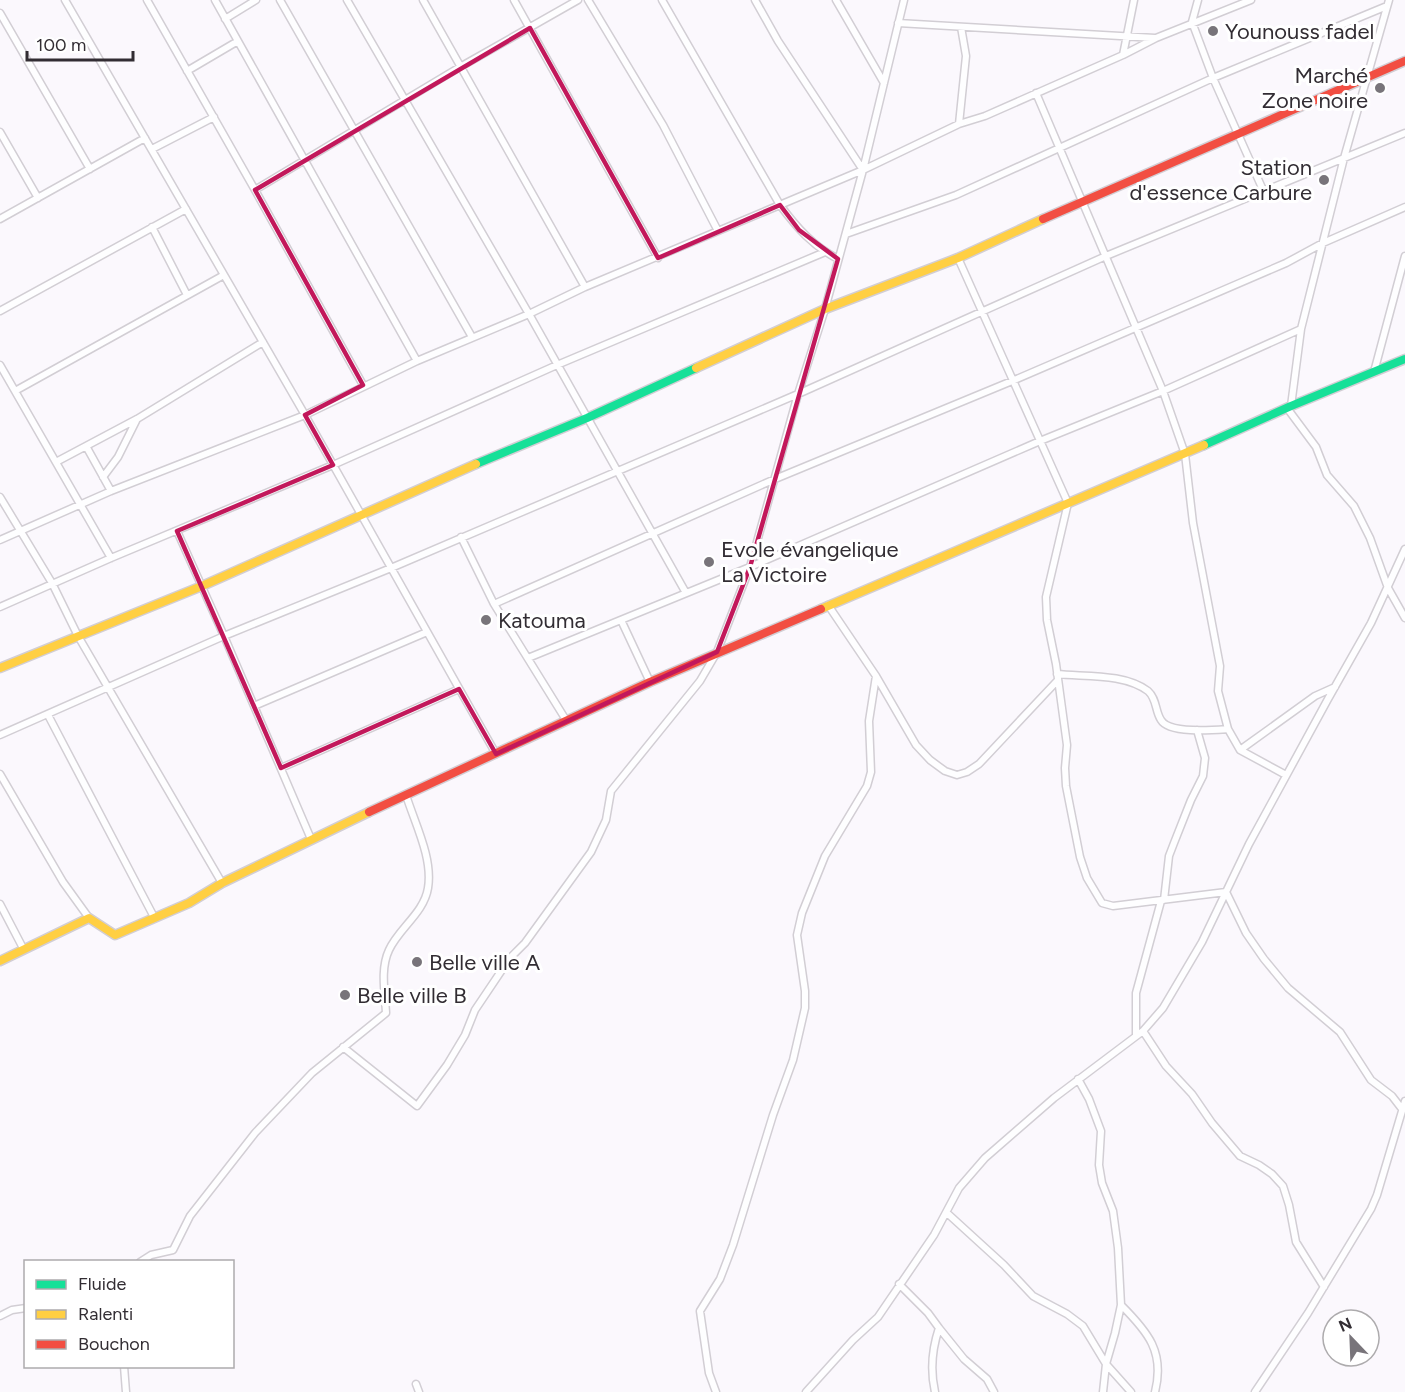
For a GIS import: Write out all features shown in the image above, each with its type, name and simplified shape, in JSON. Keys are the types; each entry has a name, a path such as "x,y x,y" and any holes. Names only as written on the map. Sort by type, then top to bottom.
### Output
{"street":[{"path":"65,0 305,415 496,754"},
{"path":"147,0 363,385"},
{"path":"214,0 417,361"},
{"path":"225,19 256,0"},
{"path":"280,0 472,337"},
{"path":"347,0 529,314 686,593"},
{"path":"423,0 585,287"},
{"path":"514,0 658,258"},
{"path":"255,190 460,67 578,0"},
{"path":"588,0 663,125 718,231"},
{"path":"662,0 780,205 799,230 825,252 838,259"},
{"path":"755,0 778,42 863,170"},
{"path":"836,0 884,83"},
{"path":"343,1047 417,1106 447,1065 465,1035 475,1010 510,958 525,943 591,852 606,820 611,791 700,681 717,652 750,567 798,394 825,309 863,170 904,0"},
{"path":"1123,55 1134,0"},
{"path":"1198,0 1192,22 1213,78 1263,190"},
{"path":"0,540 111,491 305,415 363,385 529,314 585,287 863,170 959,124 985,116 1192,22 1251,0"},
{"path":"846,234 956,195 1213,78 1388,3"},
{"path":"1388,3 1344,158 1301,329 1289,407 1316,447 1327,475 1354,506 1370,538 1388,588 1405,618"},
{"path":"0,13 90,169"},
{"path":"898,23 1156,38"},
{"path":"959,124 966,56 961,27"},
{"path":"187,71 238,41"},
{"path":"0,668 202,586 474,465 587,418 825,309 958,258 1082,201 1405,61"},
{"path":"1036,93 1163,391 1185,454 1193,523 1220,666 1218,691 1228,729 1240,750 1286,775"},
{"path":"152,149 214,117"},
{"path":"0,132 38,198"},
{"path":"0,735 224,636 391,568 798,394 1106,256 1405,133"},
{"path":"0,219 145,138"},
{"path":"494,604 775,479 1012,381 1286,262 1405,207"},
{"path":"0,311 186,209"},
{"path":"152,227 188,295"},
{"path":"0,607 333,465 557,365 825,252"},
{"path":"1374,372 1405,256"},
{"path":"958,258 1068,503 1046,597 1047,620 1067,745 1066,786 1080,857 1087,878 1102,903 1113,906 1226,892"},
{"path":"15,391 224,274"},
{"path":"528,658 750,567 1040,441 1163,391 1301,329"},
{"path":"56,462 137,419 263,342"},
{"path":"0,774 63,882 89,918 115,935 189,903 222,883 311,839 717,652 1405,359"},
{"path":"0,365 111,558"},
{"path":"103,477 118,457 137,419"},
{"path":"86,446 111,491"},
{"path":"0,497 222,883"},
{"path":"177,531 311,839"},
{"path":"461,537 494,604 566,720"},
{"path":"806,1392 853,1340 878,1317 947,1214 958,1188 985,1158 1021,1125 1078,1079 1143,1031 1163,1008 1202,942 1286,775 1371,623 1405,549"},
{"path":"828,605 876,676 916,745 930,760 945,771 957,775 968,772 979,764 1057,677"},
{"path":"621,620 650,682"},
{"path":"254,706 427,632"},
{"path":"716,1392 709,1373 700,1311 720,1278 733,1245 773,1114 793,1060 806,1008 797,935 802,913 825,856 867,786 871,772 868,746 876,676"},
{"path":"1057,677 1129,682 1147,691 1153,698 1160,720 1164,725 1197,730 1228,729"},
{"path":"1240,750 1315,696 1335,687"},
{"path":"281,768 459,689"},
{"path":"48,715 154,917"},
{"path":"1136,1036 1136,993 1162,900 1170,856 1191,800 1203,776 1205,758 1197,730"},
{"path":"150,1258 173,1250 190,1216 255,1133 312,1073 386,1013 384,986 388,952 397,935 423,902 428,890 429,868 406,795"},
{"path":"1226,892 1246,933 1264,959 1288,988 1340,1032 1371,1080 1392,1096 1402,1109"},
{"path":"0,904 24,950"},
{"path":"0,961 89,918"},
{"path":"1143,1031 1166,1066 1192,1094 1212,1124 1240,1156 1272,1174 1283,1186 1296,1242 1324,1287"},
{"path":"1078,1079 1089,1099 1101,1131 1099,1166 1102,1183 1113,1211 1120,1271 1120,1305 1106,1364 1103,1392"},
{"path":"1255,1392 1324,1287 1377,1195 1405,1101"},
{"path":"947,1214 1004,1265 1033,1296 1083,1326 1106,1364 1131,1392"},
{"path":"900,1284 928,1313 964,1359 987,1379 994,1392"},
{"path":"1120,1305 1145,1332 1157,1356 1158,1375 1155,1392"},
{"path":"0,1316 12,1310 24,1308"},
{"path":"935,1392 932,1369 933,1346 939,1328"},
{"path":"124,1368 126,1392"},
{"path":"417,1384 419,1392"}],"highlighted area":[{"path":"530,28 658,258 780,205 799,230 838,259 750,567 717,652 496,754 459,689 281,768 177,531 333,465 305,415 363,385 255,190"}],"traffic: fast":[{"path":"1204,445 1405,359"},
{"path":"476,464 587,418 696,368"}],"traffic: slow":[{"path":"696,368 825,309 958,258 1043,219"},
{"path":"821,609 1204,445"},
{"path":"0,668 202,586 476,464"},
{"path":"0,961 89,918 115,935 189,903 222,883 369,812"}],"traffic: jam":[{"path":"1043,219 1405,61"},
{"path":"369,812 650,682 821,609"}],"place":[{"name":"Younouss fadel","path":"1213,31"},
{"name":"Marché Zone noire","path":"1380,88"},
{"name":"Station d'essence Carbure","path":"1324,180"},
{"name":"Evole évangelique La Victoire","path":"709,562"},
{"name":"Katouma","path":"486,620"},
{"name":"Belle ville A","path":"417,962"},
{"name":"Belle ville B","path":"345,995"}]}
